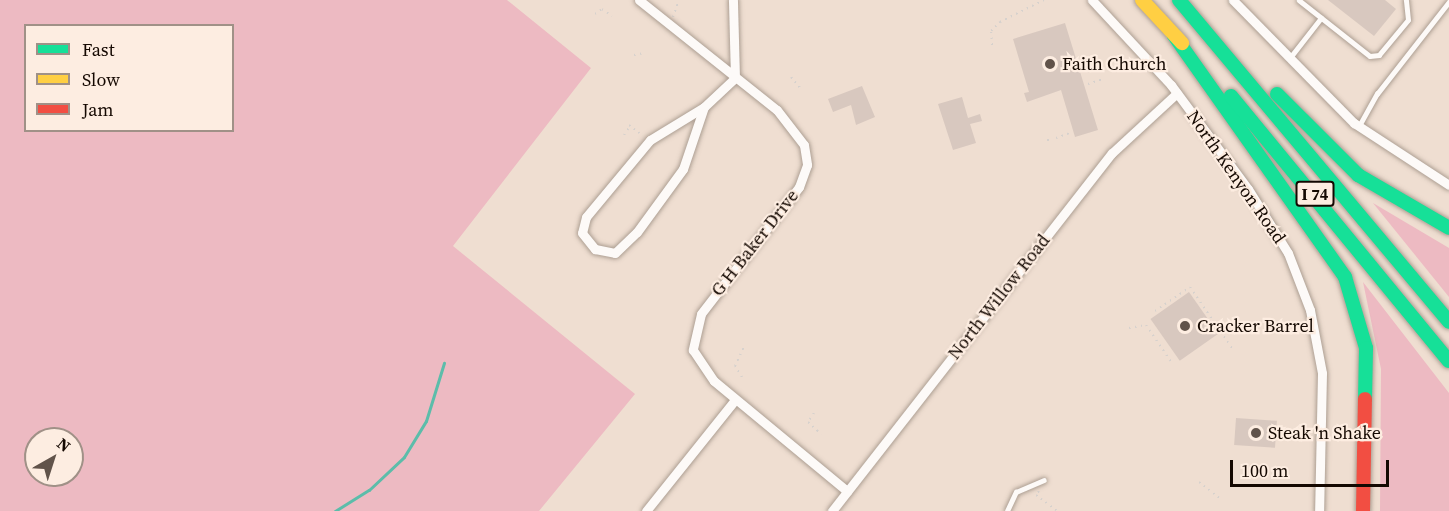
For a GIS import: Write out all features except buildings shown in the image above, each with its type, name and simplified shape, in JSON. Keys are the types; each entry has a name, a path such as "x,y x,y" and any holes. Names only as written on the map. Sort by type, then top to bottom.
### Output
{"highway":[{"name":"I 74","path":"1142,0 1306,183 1449,361"},
{"name":"I 74","path":"1179,0 1449,322"},
{"path":"1191,0 1337,157 1404,207 1449,228"},
{"path":"1173,34 1345,277 1366,348 1363,511"}],"street":[{"name":"G H Baker Drive","path":"639,0 791,123 804,145 807,165 799,187 708,304 693,333 700,366 735,400 847,491"},
{"path":"704,106 674,185 622,248 601,253 582,233 586,217 649,142 704,106 735,78 733,0"},
{"name":"North Kenyon Road","path":"1092,0 1177,93 1274,226 1303,290 1324,393 1319,511"},
{"path":"1233,0 1288,60 1359,126 1449,184"},
{"name":"North Willow Road","path":"831,511 1113,153 1177,93"},
{"path":"646,511 735,400"}],"lane":[{"path":"1299,0 1363,52 1379,55 1408,21 1406,0"},
{"path":"1359,126 1377,94 1449,2"},
{"path":"1288,60 1321,18"},
{"path":"1007,511 1016,492 1044,480"}],"path":[{"path":"670,25 679,0"},
{"path":"992,45 992,31 1000,22 1044,0"},
{"path":"595,14 602,9 612,16"},
{"path":"634,55 644,53"},
{"path":"791,77 801,89"},
{"path":"1088,84 1103,79"},
{"path":"624,135 630,126 649,142"},
{"path":"1056,138 1070,133"},
{"path":"1155,311 1190,287 1232,348"},
{"path":"1129,328 1146,326 1172,363"},
{"path":"742,377 735,366 745,345"},
{"path":"814,413 808,422 821,434"},
{"path":"1199,482 1221,499"},
{"path":"1041,488 1036,495 1056,511"}],"shaded area":[{"path":"0,0 507,0 591,68 453,246 635,394 539,511 0,511"},
{"path":"1373,203 1449,248 1449,297"},
{"path":"1363,282 1449,393 1449,511 1380,511 1381,369"}],"waterway":[{"path":"335,511 369,490 404,457 426,421 444,363"}],"traffic: fast":[{"path":"1179,0 1449,322"},
{"path":"1173,34 1345,277 1366,348 1365,399"},
{"path":"1277,94 1358,175 1449,228"},
{"path":"1231,96 1449,361"}],"traffic: slow":[{"path":"1142,0 1182,43"}],"traffic: jam":[{"path":"1363,511 1365,399"}],"place":[{"name":"Faith Church","path":"1050,64"},
{"name":"Cracker Barrel","path":"1185,326"},
{"name":"Steak 'n Shake","path":"1256,433"}]}
